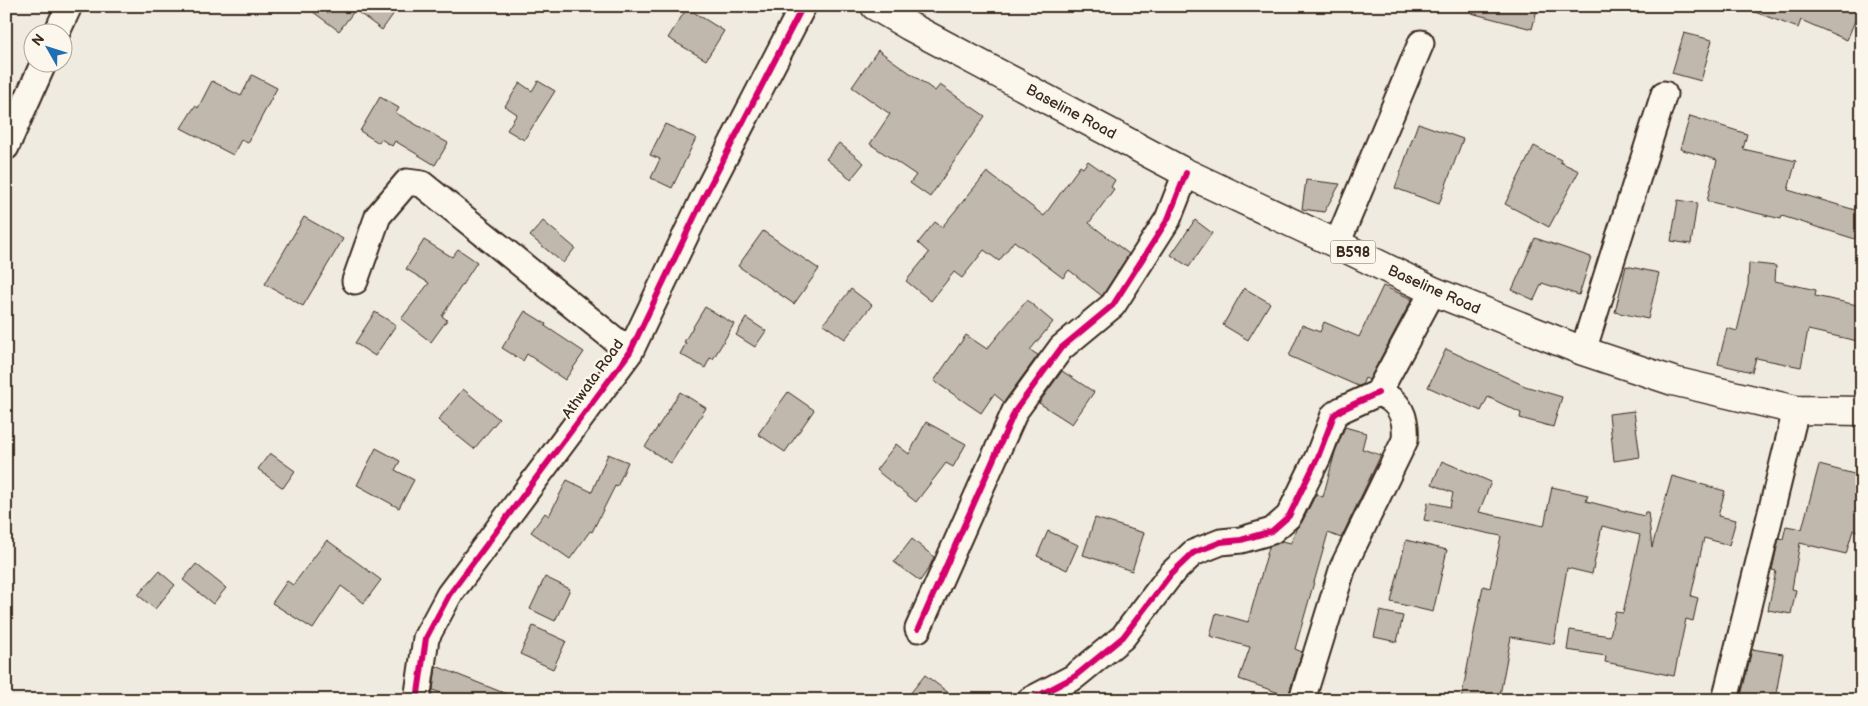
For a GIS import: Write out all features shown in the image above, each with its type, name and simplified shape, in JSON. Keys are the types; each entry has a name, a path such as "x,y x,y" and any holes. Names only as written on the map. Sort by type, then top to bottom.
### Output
{"main road":[{"name":"Baseline Road","path":"875,6 908,26 1186,173 1337,244 1433,292 1583,351 1673,381 1796,410 1862,411"}],"street":[{"path":"62,22 69,6"},
{"name":"Athwata Road","path":"417,700 426,638 448,595 630,352 703,199 803,6"},
{"path":"1337,244 1422,43"},
{"path":"6,147 40,72"},
{"path":"1583,351 1664,94"},
{"path":"918,629 1015,411 1061,348 1113,305 1168,219 1186,173"},
{"path":"355,281 378,216 407,182 422,184 630,352"},
{"path":"1030,700 1079,674 1123,637 1171,574 1193,553 1221,542 1241,540 1272,531 1289,516 1318,457 1334,416 1341,410 1378,393 1433,292"},
{"path":"1302,700 1343,567 1404,440 1406,428 1403,414 1397,404 1388,396 1378,393"},
{"path":"1725,700 1796,410"}],"building":[{"path":"305,6 399,6 382,30 355,10 339,31"},
{"path":"1472,6 1538,6 1532,29 1471,13"},
{"path":"1745,6 1861,6 1847,40 1801,20 1798,28 1744,8"},
{"path":"687,8 724,31 706,60 668,38"},
{"path":"1684,33 1712,40 1701,81 1672,73"},
{"path":"878,50 935,91 940,85 985,116 930,197 910,183 916,175 870,144 890,114 852,87"},
{"path":"252,75 277,88 248,143 241,140 233,155 181,128 195,106 198,108 212,81 241,96"},
{"path":"538,81 555,91 524,140 507,130 517,114 505,106 520,83 532,91"},
{"path":"380,97 399,108 396,113 448,143 435,165 395,141 392,146 381,139 379,143 360,131"},
{"path":"1690,116 1747,134 1743,149 1796,161 1788,190 1862,212 1855,239 1782,216 1781,219 1707,201 1717,160 1680,149"},
{"path":"1418,123 1463,139 1439,204 1395,188"},
{"path":"665,124 696,138 672,188 651,178 660,159 650,155"},
{"path":"839,143 864,163 851,179 826,159"},
{"path":"1534,146 1579,171 1549,227 1505,204"},
{"path":"1088,161 1115,180 1111,187 1114,189 1089,223 1129,254 1102,296 1069,270 1063,278 1014,241 999,261 984,250 962,278 954,272 931,301 906,281 929,253 918,243 935,222 942,227 987,172 1044,216 1080,166 1083,168"},
{"path":"1306,180 1340,184 1324,212 1302,209"},
{"path":"1678,200 1697,203 1691,244 1671,241"},
{"path":"304,217 343,239 303,306 265,284"},
{"path":"1195,220 1212,233 1189,267 1171,255"},
{"path":"543,221 575,248 563,263 530,236"},
{"path":"763,231 819,269 794,304 738,266"},
{"path":"1535,238 1591,257 1579,295 1542,283 1534,300 1512,290"},
{"path":"424,240 452,257 458,249 477,262 442,316 447,320 431,342 401,319 429,283 406,269"},
{"path":"1749,263 1776,266 1775,281 1816,290 1815,296 1862,306 1862,342 1808,330 1801,367 1756,358 1752,372 1718,364 1727,328 1737,331 1748,285"},
{"path":"1626,266 1659,273 1648,319 1615,312"},
{"path":"1383,286 1412,299 1369,380 1365,378 1362,385 1358,386 1289,356 1302,325 1320,332 1324,322 1359,337"},
{"path":"1244,288 1270,303 1248,340 1223,325"},
{"path":"851,289 872,305 845,339 823,324"},
{"path":"1027,300 1053,322 1030,350 1038,355 1004,402 994,394 981,413 934,381 966,335 987,349"},
{"path":"705,307 734,324 713,359 710,358 705,368 680,354 686,343 684,342"},
{"path":"525,311 584,352 565,380 527,354 523,361 502,348"},
{"path":"375,312 396,325 375,356 355,343"},
{"path":"746,318 766,331 755,347 736,335"},
{"path":"1446,349 1525,386 1562,397 1553,427 1520,418 1521,413 1488,397 1481,411 1428,387"},
{"path":"1062,371 1094,392 1072,424 1039,403"},
{"path":"463,389 499,419 474,449 438,420"},
{"path":"680,392 706,408 671,463 645,447"},
{"path":"788,392 814,410 785,452 758,434"},
{"path":"1634,411 1640,457 1614,461 1609,414"},
{"path":"926,422 966,444 953,467 946,463 916,502 876,470 896,444 909,454"},
{"path":"1345,427 1366,433 1362,449 1381,455 1341,538 1328,533 1295,649 1302,652 1288,696 1239,679 1250,647 1210,636 1216,613 1248,622 1269,547 1282,541 1291,543 1296,529 1302,522 1316,494 1323,497 1335,452"},
{"path":"376,448 400,461 395,470 414,480 399,508 357,485"},
{"path":"270,453 295,471 283,488 258,469"},
{"path":"608,454 628,462 617,487 615,486 592,532 590,531 570,559 531,532 545,513 549,516 567,480 592,492"},
{"path":"1442,461 1491,482 1479,512 1544,526 1552,487 1588,495 1586,501 1644,516 1645,512 1648,512 1652,547 1672,476 1725,491 1718,516 1736,520 1729,545 1704,538 1691,596 1698,598 1693,621 1686,619 1674,676 1605,662 1606,656 1567,650 1570,630 1610,636 1615,612 1623,613 1640,535 1602,526 1592,574 1567,568 1554,644 1511,637 1499,700 1461,700 1483,586 1490,588 1501,536 1424,520 1428,502 1450,507 1453,493 1432,484"},
{"path":"1819,465 1862,476 1862,532 1853,530 1846,554 1800,543 1792,589 1796,590 1791,614 1768,610 1776,571 1772,570 1779,538 1783,539 1786,526 1802,529"},
{"path":"1095,518 1144,533 1132,571 1083,555"},
{"path":"1048,531 1078,545 1067,570 1037,556"},
{"path":"912,539 934,557 920,581 894,562"},
{"path":"327,540 381,580 364,603 341,586 313,629 272,603 287,581 293,585"},
{"path":"1406,540 1447,550 1433,612 1391,602"},
{"path":"196,564 226,588 213,604 183,580"},
{"path":"159,571 175,585 155,609 138,595"},
{"path":"545,577 570,589 555,621 530,609"},
{"path":"1380,611 1403,616 1397,642 1374,637"},
{"path":"533,626 566,641 553,669 520,654"},
{"path":"1752,649 1783,654 1775,700 1740,700"},
{"path":"436,666 519,700 457,700 433,690"},
{"path":"925,675 958,700 905,700"}],"cycle path":[{"path":"417,700 426,638 449,595 630,352 703,199 803,6"},
{"path":"918,629 1015,411 1061,348 1113,305 1168,219 1186,173"},
{"path":"1030,700 1074,677 1123,637 1171,574 1193,553 1221,542 1241,540 1272,531 1289,516 1318,457 1334,415 1378,393"}]}
